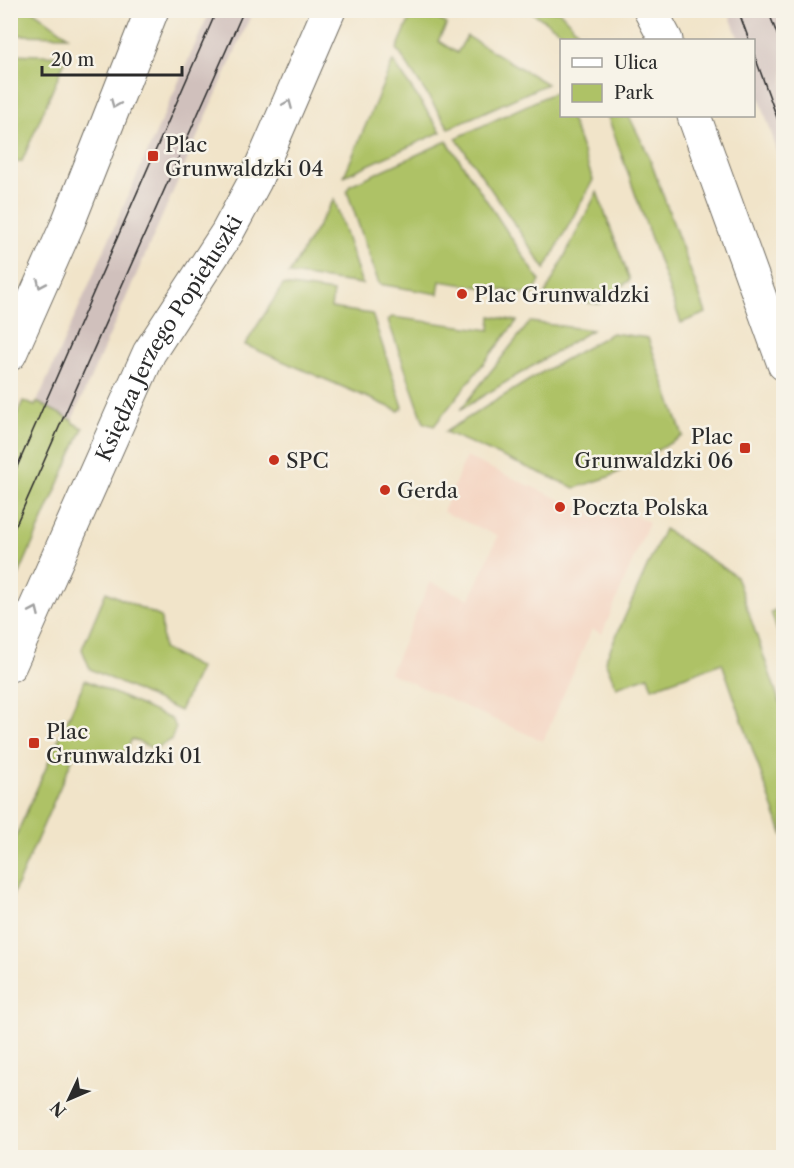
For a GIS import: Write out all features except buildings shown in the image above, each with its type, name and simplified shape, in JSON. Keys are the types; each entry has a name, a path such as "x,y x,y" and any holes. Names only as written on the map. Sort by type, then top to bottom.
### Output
{"main road":[{"path":"10,354 68,223 152,10"},
{"name":"Księdza Jerzego Popiełuszki","path":"10,665 149,353 227,233 255,181 329,10"},
{"path":"650,10 665,39"},
{"path":"694,117 783,364"}],"shaded area":[{"path":"210,11 253,11 72,420 37,402"},
{"path":"728,11 777,11 784,28 783,168 755,85 755,39 739,39"},
{"path":"466,457 594,515 601,500 649,522 602,634 592,629 543,741 390,673 430,582 470,599 498,536 443,512"}],"green space":[{"path":"34,10 68,36 11,35 11,11"},
{"path":"413,11 423,11 447,24 438,41 457,53 467,36 547,84 449,128 397,49"},
{"path":"530,11 559,11 585,39 572,39"},
{"path":"11,54 67,56 22,161 11,163"},
{"path":"393,61 441,132 344,176"},
{"path":"553,93 560,95 560,117 570,117 593,180 545,269 456,138"},
{"path":"608,117 630,117 648,154 706,313 681,323"},
{"path":"447,141 540,281 532,295 440,281 438,294 379,284 347,191 350,185"},
{"path":"597,192 630,280 599,304 544,297"},
{"path":"334,199 362,284 289,274"},
{"path":"283,285 333,292 331,308 372,314 403,407 399,411 245,345"},
{"path":"491,316 517,321 434,426 424,423 388,320 392,317 490,330"},
{"path":"530,322 592,330 460,410"},
{"path":"612,333 648,338 683,436 609,477 575,488 445,432 539,374"},
{"path":"23,401 35,406 37,402 83,428 11,593 11,429"},
{"path":"664,529 736,576 783,712 783,836 722,663 652,688 648,676 616,687 605,661"},
{"path":"106,592 161,617 163,649 200,668 180,711 90,669 82,649"},
{"path":"775,610 783,623 783,648 771,612"},
{"path":"85,680 171,719 176,727 171,740 154,749 132,739 121,755 115,758 102,756 78,746 11,899 11,847"}],"tram line":[{"path":"10,483 217,10"},
{"path":"10,538 244,10"},
{"path":"738,10 749,39"},
{"path":"768,10 784,53"},
{"path":"755,57 784,137"}],"place":[{"name":"Plac Grunwaldzki 04","path":"153,156"},
{"name":"Plac Grunwaldzki","path":"462,294"},
{"name":"Plac Grunwaldzki 06","path":"745,448"},
{"name":"SPC","path":"274,460"},
{"name":"Gerda","path":"385,490"},
{"name":"Poczta Polska","path":"560,507"},
{"name":"Plac Grunwaldzki 01","path":"34,743"}]}
